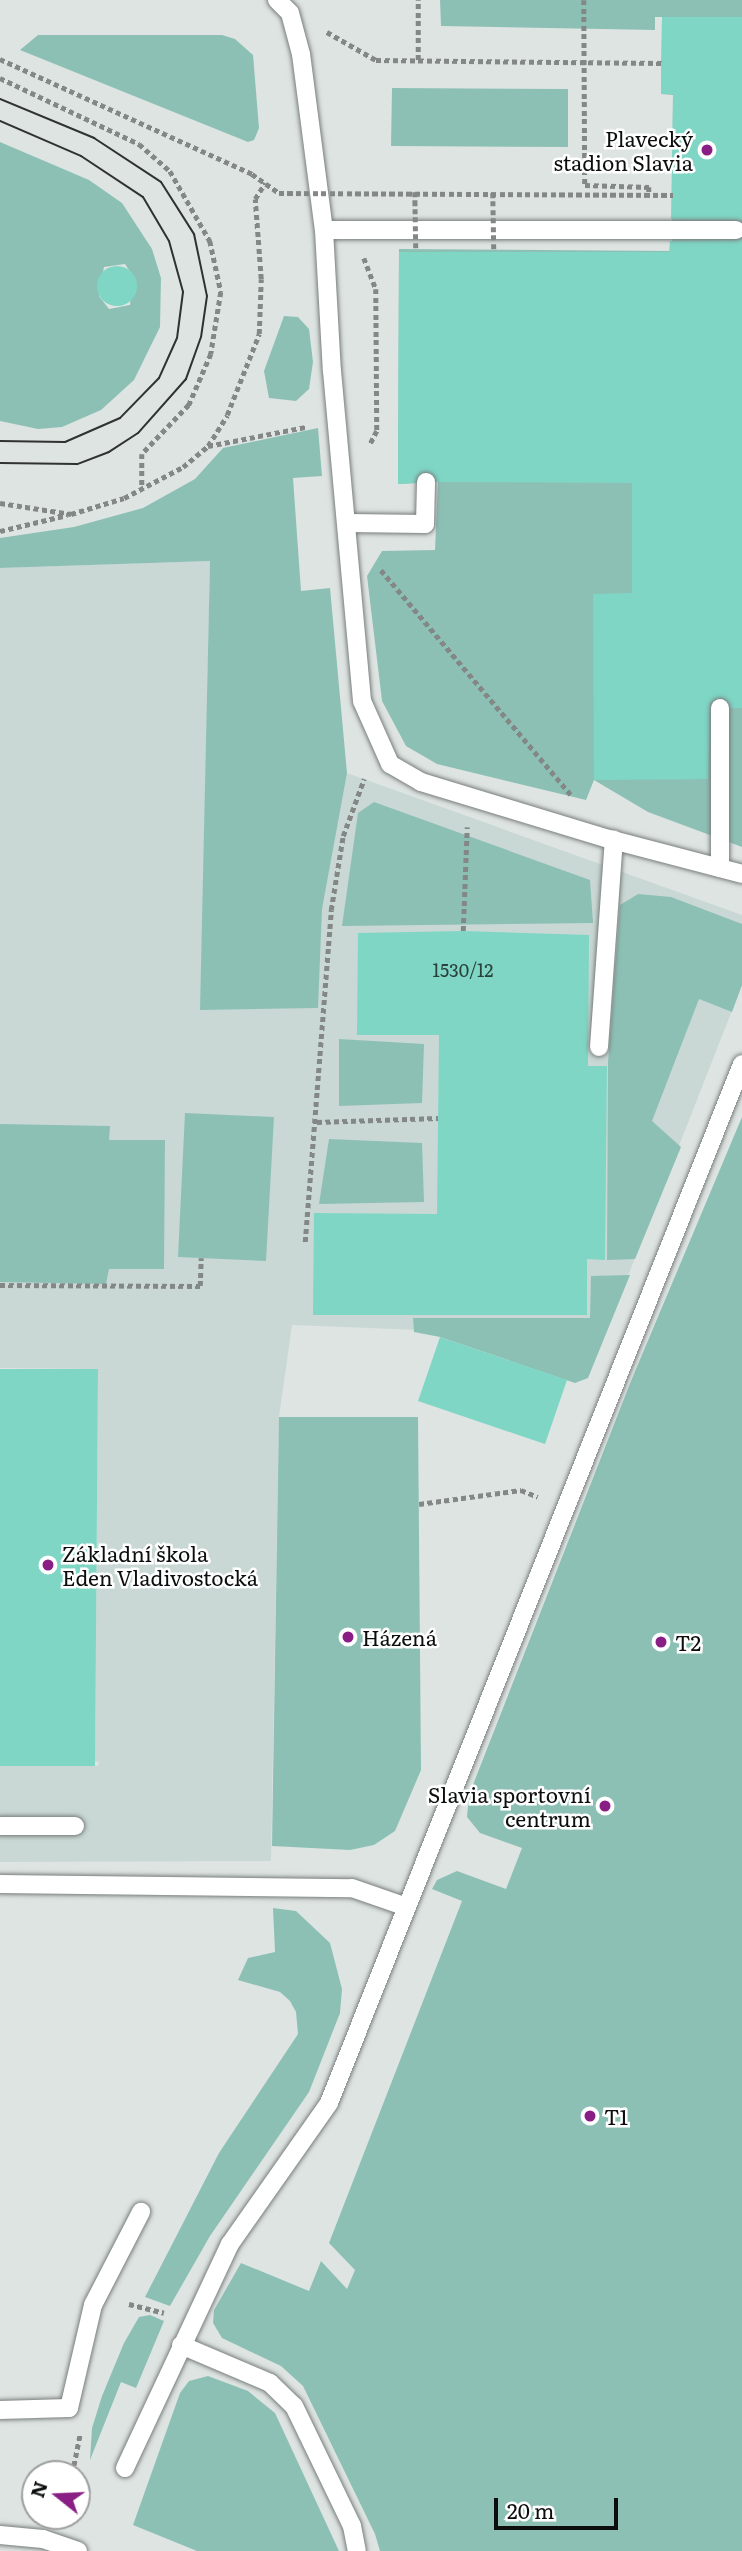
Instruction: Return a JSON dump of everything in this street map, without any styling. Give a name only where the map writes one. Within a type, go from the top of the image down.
[{"type":"lane","points":[[277,0],[290,13],[301,54],[324,230],[337,421],[357,523],[362,701],[390,764],[421,782],[614,840],[742,874]]},
{"type":"lane","points":[[324,230],[736,230]]},
{"type":"lane","points":[[357,523],[425,524],[426,481]]},
{"type":"lane","points":[[720,708],[720,868]]},
{"type":"lane","points":[[599,1047],[614,840]]},
{"type":"lane","points":[[125,2468],[230,2244],[329,2103],[742,1064]]},
{"type":"lane","points":[[0,1826],[75,1826]]},
{"type":"lane","points":[[0,1884],[352,1888],[407,1907]]},
{"type":"lane","points":[[0,2410],[69,2408],[93,2305],[141,2212]]},
{"type":"lane","points":[[181,2345],[270,2383],[294,2406],[352,2526],[357,2551]]},
{"type":"lane","points":[[0,2535],[43,2539],[78,2551]]},
{"type":"path","points":[[418,0],[418,60]]},
{"type":"path","points":[[584,0],[585,185],[649,187],[649,195]]},
{"type":"path","points":[[320,29],[376,60],[662,64]]},
{"type":"path","points":[[0,59],[16,64],[279,192],[673,195]]},
{"type":"path","points":[[0,78],[139,144],[170,171],[210,241],[220,292],[220,318],[211,354],[189,405],[142,454],[142,489]]},
{"type":"path","points":[[0,531],[71,514],[142,489],[183,467],[208,446],[226,415],[259,334],[261,279],[255,199],[265,183]]},
{"type":"path","points":[[415,192],[416,251]]},
{"type":"path","points":[[493,193],[494,251]]},
{"type":"path","points":[[352,230],[376,289],[377,431],[366,452]]},
{"type":"path","points":[[208,446],[337,421]]},
{"type":"path","points":[[0,503],[71,514]]},
{"type":"path","points":[[357,523],[373,561],[574,798]]},
{"type":"path","points":[[305,1242],[317,1122],[331,910],[343,836],[380,739]]},
{"type":"path","points":[[463,931],[469,795]]},
{"type":"path","points":[[317,1122],[438,1118]]},
{"type":"path","points":[[0,1285],[200,1286],[201,1258]]},
{"type":"path","points":[[419,1504],[521,1490],[566,1507]]},
{"type":"path","points":[[138,2304],[167,2315]]},
{"type":"path","points":[[77,2460],[79,2455]]},
{"type":"shaded area","points":[[210,561],[201,1010],[311,926],[347,773],[742,915],[742,985],[604,1337],[292,1325],[279,1417],[271,1861],[0,1862],[0,1766],[98,1766],[99,1762],[95,1761],[98,1369],[0,1368],[0,568]]},
{"type":"green space","points":[[440,0],[742,0],[742,847],[648,812],[594,780],[586,800],[437,764],[406,746],[382,701],[367,576],[382,551],[435,550],[438,482],[398,484],[399,249],[672,251],[673,95],[661,94],[662,17],[655,17],[655,30],[441,26]]},
{"type":"green space","points":[[38,35],[222,35],[235,39],[253,55],[259,128],[254,140],[248,142],[20,50]]},
{"type":"green space","points":[[392,88],[568,89],[568,147],[391,146]]},
{"type":"green space","points":[[0,142],[89,180],[122,203],[152,249],[161,278],[160,327],[134,380],[101,410],[62,427],[38,429],[0,421]],"holes":[[[125,264],[133,276],[130,305],[109,309],[99,296],[104,267]]]},
{"type":"green space","points":[[284,316],[298,317],[309,329],[313,362],[309,389],[296,401],[269,398],[264,371]]},
{"type":"green space","points":[[318,428],[322,476],[293,478],[301,591],[330,588],[347,773],[322,909],[318,1008],[200,1010],[210,561],[0,568],[0,538],[74,527],[143,508],[195,479],[223,448]]},
{"type":"green space","points":[[374,802],[590,880],[593,923],[342,926],[358,813]]},
{"type":"green space","points":[[638,894],[671,897],[742,924],[742,985],[732,1012],[699,999],[652,1121],[681,1147],[635,1259],[607,1260],[608,1063],[620,905]]},
{"type":"green space","points":[[339,1039],[424,1044],[422,1103],[339,1106]]},
{"type":"green space","points":[[185,1113],[274,1117],[266,1261],[178,1257]]},
{"type":"green space","name":"Slavia sportovní centrum","points":[[742,1117],[742,2551],[380,2551],[375,2534],[303,2386],[281,2366],[222,2338],[213,2323],[214,2310],[241,2263],[309,2291],[321,2261],[347,2289],[355,2270],[329,2243],[462,1901],[432,1889],[437,1880],[457,1871],[506,1889],[522,1848],[480,1833],[467,1817],[469,1795],[631,1381]]},
{"type":"green space","points":[[0,1124],[110,1126],[109,1140],[165,1140],[164,1269],[109,1269],[106,1284],[0,1282]]},
{"type":"green space","points":[[329,1139],[422,1143],[424,1202],[319,1204]]},
{"type":"green space","points":[[630,1275],[588,1378],[575,1383],[440,1337],[414,1332],[413,1318],[590,1318],[591,1276]]},
{"type":"green space","name":"Házená","points":[[279,1417],[418,1417],[421,1770],[395,1831],[374,1845],[350,1850],[272,1846]]},
{"type":"green space","points":[[273,1908],[296,1911],[330,1943],[342,1989],[340,2013],[309,2092],[210,2236],[170,2306],[145,2297],[219,2153],[298,2034],[296,2012],[290,2001],[280,1992],[238,1980],[248,1958],[275,1952]]},
{"type":"green space","points":[[150,2315],[164,2321],[136,2388],[121,2382],[90,2460],[92,2428],[102,2396],[124,2343],[139,2317]]},
{"type":"green space","points":[[208,2376],[248,2391],[275,2413],[339,2551],[197,2551],[133,2525],[180,2393],[189,2381]]},
{"type":"building","name":"Plavecký stadion Slavia","points":[[662,17],[742,17],[742,220],[671,219],[673,94],[661,94]]},
{"type":"building","points":[[742,240],[742,708],[731,708],[721,697],[710,703],[708,779],[594,780],[593,594],[632,593],[632,483],[437,482],[426,471],[415,483],[398,484],[399,252],[669,252],[670,241]]},
{"type":"building","points":[[117,266],[125,267],[131,272],[136,278],[136,294],[131,300],[125,305],[117,306],[109,305],[103,300],[98,294],[97,286],[98,278],[103,272],[109,267]]},
{"type":"building","points":[[463,931],[589,935],[588,1066],[607,1066],[605,1260],[587,1259],[587,1315],[313,1315],[314,1213],[437,1214],[439,1035],[357,1035],[358,933]]},
{"type":"building","points":[[440,1337],[567,1380],[545,1444],[418,1401]]},
{"type":"building","name":"Základní škola Eden Vladivostocká","points":[[0,1369],[98,1369],[95,1766],[0,1766]]},
{"type":"tram line","points":[[0,99],[94,138],[161,182],[194,234],[207,296],[201,337],[186,379],[138,433],[109,452],[77,464],[0,463]]},
{"type":"tram line","points":[[0,121],[81,156],[143,197],[169,241],[183,292],[177,338],[159,378],[120,418],[65,442],[0,441]]},
{"type":"place","name":"Plavecký stadion Slavia","points":[[707,150]]},
{"type":"place","name":"Základní škola Eden Vladivostocká","points":[[48,1565]]},
{"type":"place","name":"Házená","points":[[348,1637]]},
{"type":"place","name":"T2","points":[[661,1642]]},
{"type":"place","name":"Slavia sportovní centrum","points":[[605,1806]]},
{"type":"place","name":"T1","points":[[590,2116]]}]
